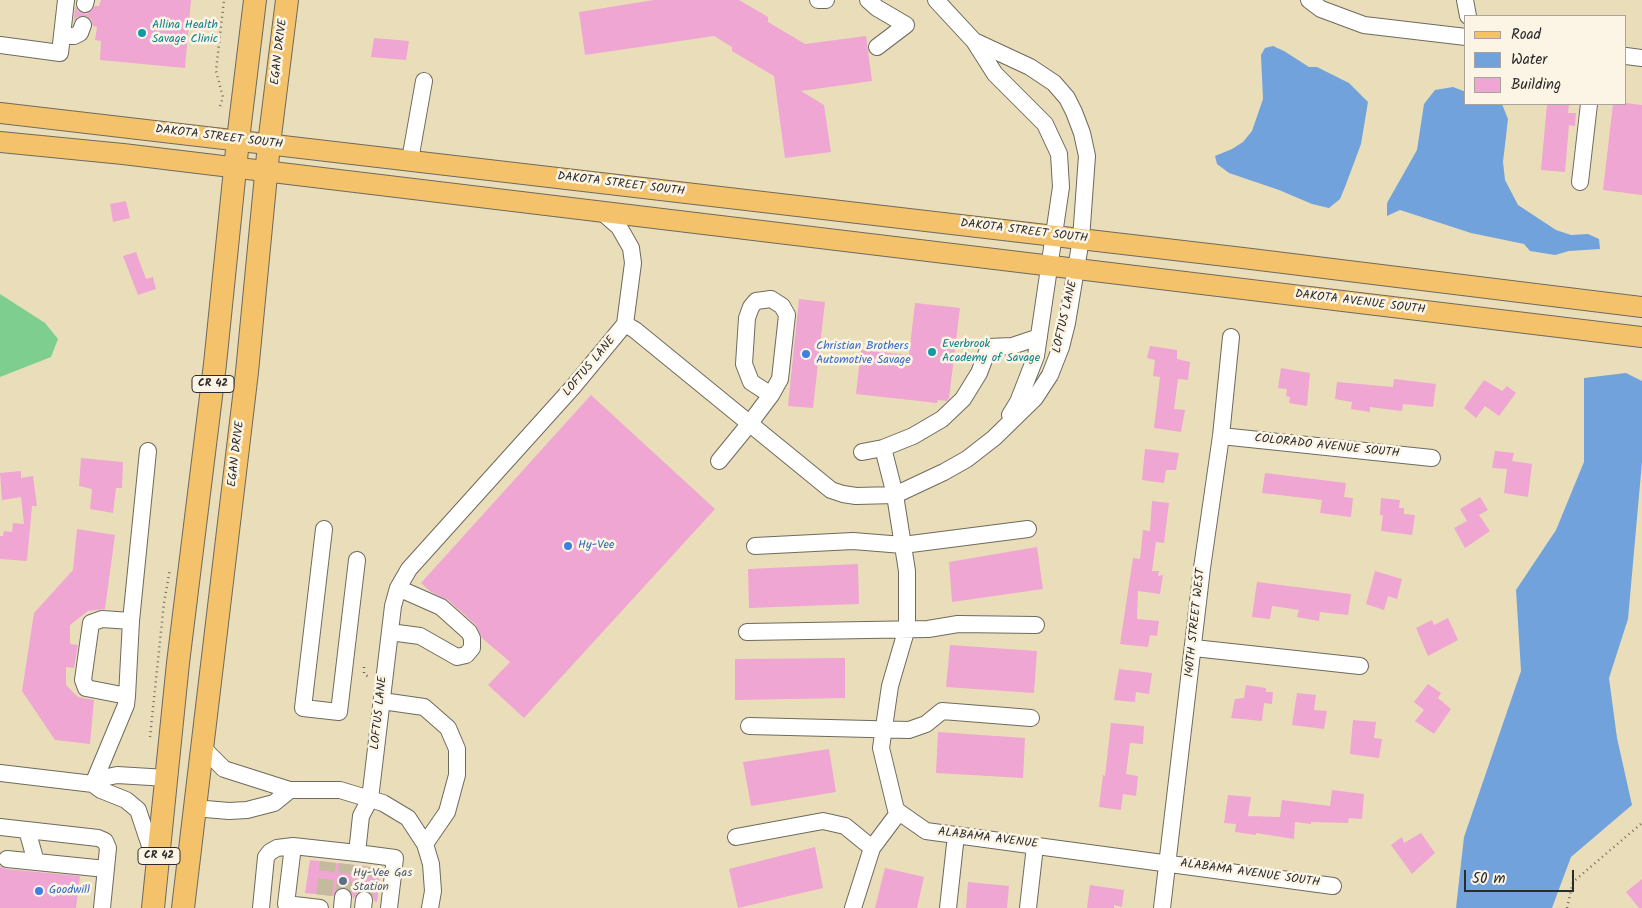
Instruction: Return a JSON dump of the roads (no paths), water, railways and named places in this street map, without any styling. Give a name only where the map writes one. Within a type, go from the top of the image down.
[{"type":"highway","name":"CR 42","points":[[153,908],[176,686],[215,364],[238,140],[255,0]]},
{"type":"highway","name":"EGAN DRIVE","points":[[183,908],[201,741],[247,372],[269,144],[287,0]]},
{"type":"highway","points":[[167,778],[197,781]]},
{"type":"highway","points":[[164,805],[194,808]]},
{"type":"main road","name":"DAKOTA STREET SOUTH","points":[[0,113],[1242,258],[1642,307]]},
{"type":"main road","points":[[0,142],[123,154],[236,170],[1077,270]]},
{"type":"main road","name":"DAKOTA AVENUE SOUTH","points":[[1077,270],[1642,337]]},
{"type":"street","points":[[0,46],[60,53],[66,0]]},
{"type":"street","points":[[818,0],[826,0]]},
{"type":"street","points":[[868,0],[877,8],[906,25],[876,47]]},
{"type":"street","points":[[936,0],[974,42]]},
{"type":"street","points":[[1309,0],[1321,10],[1364,25],[1464,37]]},
{"type":"street","points":[[1465,0],[1468,15]]},
{"type":"street","points":[[62,36],[74,36],[80,33],[83,26]]},
{"type":"street","name":"LOFTUS LANE","points":[[974,42],[995,74],[1044,124],[1059,154],[1061,169],[1055,236],[1036,356],[1018,402],[1005,428]]},
{"type":"street","name":"LOFTUS LANE","points":[[358,858],[361,816],[370,799],[390,632],[398,588],[409,569],[568,394],[626,324],[831,490],[856,496],[895,495],[952,468],[1005,428],[1035,398],[1050,375],[1061,348],[1077,270],[1087,156],[1082,133],[1067,98],[1054,83],[1030,67],[974,42]]},
{"type":"street","points":[[1627,56],[1642,58]]},
{"type":"street","points":[[410,160],[424,81]]},
{"type":"street","points":[[1580,182],[1589,105]]},
{"type":"street","points":[[603,213],[619,227],[631,248],[633,263],[626,324]]},
{"type":"street","points":[[718,461],[771,396],[780,379],[787,315],[782,306],[770,299],[756,301],[751,307],[747,318],[744,364],[751,382],[771,396]]},
{"type":"street","points":[[862,452],[883,448],[913,436],[942,420],[964,399],[979,373],[989,347],[1012,346],[1039,337]]},
{"type":"street","name":"140TH STREET WEST","points":[[1162,908],[1212,486],[1221,436],[1231,337]]},
{"type":"street","name":"COLORADO AVENUE SOUTH","points":[[1221,436],[1432,458]]},
{"type":"street","points":[[853,908],[872,848],[899,812],[896,810],[881,748],[890,686],[907,628],[907,571],[895,495],[883,448]]},
{"type":"street","points":[[93,784],[126,705],[131,621],[148,451]]},
{"type":"street","points":[[324,529],[303,708],[339,712],[357,560]]},
{"type":"street","points":[[755,546],[853,541],[903,545],[1028,529]]},
{"type":"street","points":[[390,632],[420,636],[457,656],[466,655],[472,648],[472,638],[469,632],[441,607],[398,588]]},
{"type":"street","points":[[127,696],[86,688],[83,680],[91,623],[102,619],[131,621]]},
{"type":"street","points":[[747,632],[928,629],[958,624],[1036,625]]},
{"type":"street","points":[[1194,648],[1360,666]]},
{"type":"street","points":[[382,701],[424,707],[448,728],[456,749],[458,775],[446,812],[425,844]]},
{"type":"street","points":[[749,726],[909,730],[926,724],[942,711],[1030,718]]},
{"type":"street","points":[[201,741],[207,752],[224,769],[290,790],[340,790],[383,803],[408,818],[425,844],[431,864],[433,891],[430,908]]},
{"type":"street","points":[[0,773],[93,784],[101,790],[126,800],[138,810],[157,867]]},
{"type":"street","points":[[93,784],[103,778],[117,775],[167,778]]},
{"type":"street","points":[[194,808],[229,811],[247,810],[274,803],[290,790]]},
{"type":"street","name":"ALABAMA AVENUE","points":[[899,812],[926,831],[1167,863]]},
{"type":"street","points":[[736,838],[823,821],[845,826],[872,848]]},
{"type":"street","points":[[0,827],[98,838],[105,841],[108,848],[102,908]]},
{"type":"street","points":[[27,830],[36,862]]},
{"type":"street","points":[[948,908],[956,835]]},
{"type":"street","points":[[293,846],[286,904],[322,904]]},
{"type":"street","points":[[261,908],[266,857],[277,848],[293,846],[329,856],[395,858],[389,908]]},
{"type":"street","points":[[1028,908],[1035,846]]},
{"type":"street","points":[[7,859],[106,869]]},
{"type":"street","name":"ALABAMA AVENUE SOUTH","points":[[1167,863],[1333,886]]},
{"type":"water","points":[[1273,46],[1309,67],[1317,67],[1349,83],[1368,102],[1361,144],[1340,199],[1329,208],[1312,204],[1279,190],[1229,173],[1217,164],[1215,156],[1243,142],[1252,131],[1263,99],[1261,55],[1265,48]]},
{"type":"water","points":[[1453,87],[1464,91],[1464,105],[1502,105],[1508,119],[1503,162],[1505,180],[1518,205],[1556,230],[1571,235],[1588,234],[1599,239],[1600,249],[1569,251],[1555,255],[1530,251],[1524,244],[1471,233],[1400,210],[1387,216],[1387,203],[1417,150],[1424,104],[1435,90]]},
{"type":"water","points":[[1626,373],[1642,381],[1642,462],[1628,619],[1609,678],[1617,738],[1632,805],[1571,857],[1552,908],[1456,908],[1464,837],[1521,671],[1516,590],[1556,530],[1584,462],[1584,378]]},
{"type":"tunnel","points":[[324,895],[328,862]]},
{"type":"tunnel","points":[[343,897],[347,864]]},
{"type":"tunnel","points":[[364,900],[368,867]]},
{"type":"place","name":"Allina Health Savage Clinic","points":[[142,33]]},
{"type":"place","name":"Everbrook Academy of Savage","points":[[932,352]]},
{"type":"place","name":"Christian Brothers Automotive Savage","points":[[806,354]]},
{"type":"place","name":"Hy-Vee","points":[[568,546]]},
{"type":"place","name":"Hy-Vee Gas Station","points":[[343,881]]},
{"type":"place","name":"Goodwill","points":[[39,891]]}]
